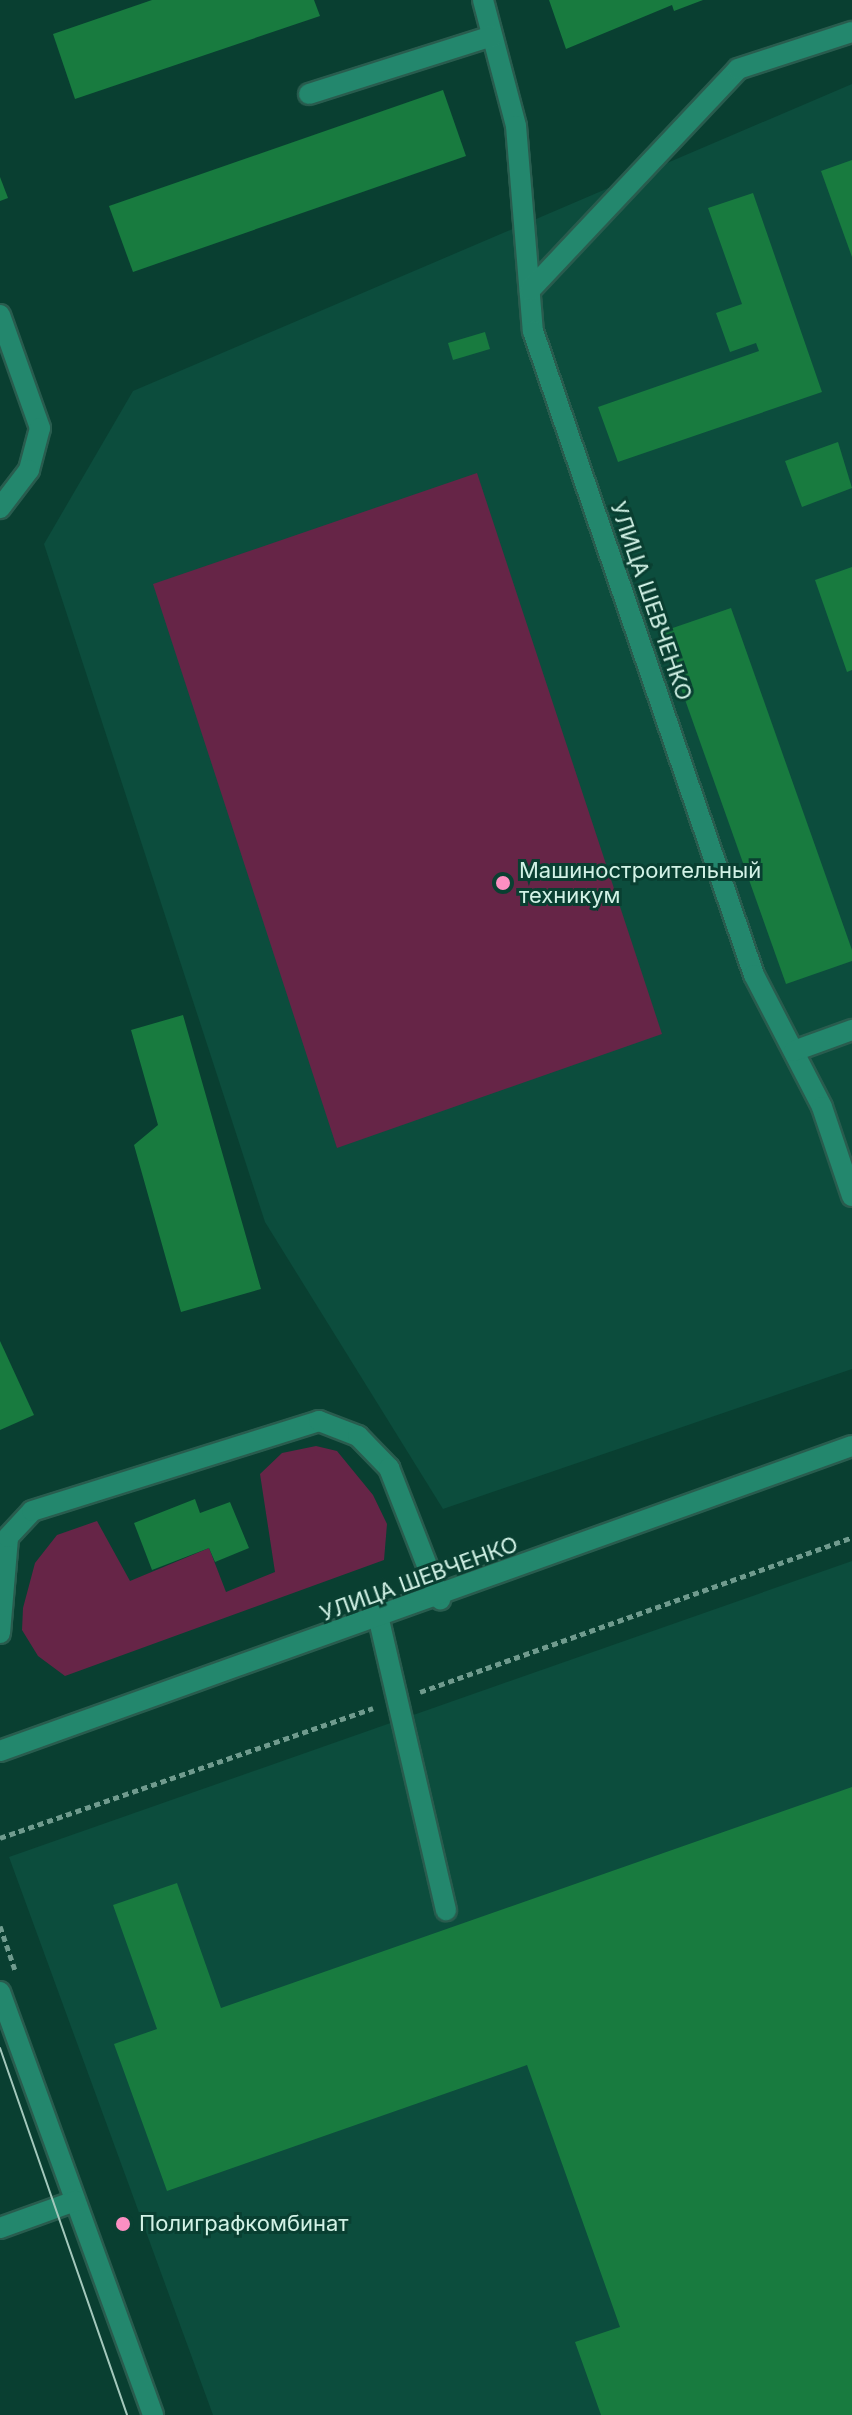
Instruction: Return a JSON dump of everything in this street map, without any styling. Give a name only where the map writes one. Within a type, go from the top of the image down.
[{"type":"street","name":"УЛИЦА ШЕВЧЕНКО","points":[[483,0],[516,126],[533,331],[744,945],[794,1051],[852,1196]]},
{"type":"street","points":[[530,290],[738,69],[852,32]]},
{"type":"street","points":[[309,94],[492,36]]},
{"type":"street","points":[[0,315],[40,428],[29,470],[0,508]]},
{"type":"street","points":[[794,1051],[852,1030]]},
{"type":"street","points":[[0,1633],[8,1537],[32,1511],[319,1421],[358,1436],[389,1468],[440,1599]]},
{"type":"street","name":"УЛИЦА ШЕВЧЕНКО","points":[[0,1751],[440,1599],[852,1446]]},
{"type":"street","points":[[379,1620],[446,1910]]},
{"type":"street","points":[[0,1992],[153,2415]]},
{"type":"street","points":[[0,2228],[75,2201]]},
{"type":"shaded area","name":"Машиностроительный техникум","points":[[852,84],[852,1369],[443,1509],[265,1222],[44,544],[133,391]]},
{"type":"shaded area","points":[[477,473],[662,1034],[337,1148],[153,584]]},
{"type":"shaded area","points":[[316,1446],[337,1451],[373,1495],[387,1524],[384,1560],[65,1676],[38,1656],[22,1630],[23,1608],[35,1563],[57,1535],[97,1521],[130,1581],[209,1548],[226,1592],[275,1572],[260,1474],[282,1453]]},
{"type":"shaded area","points":[[852,1561],[852,2415],[213,2415],[9,1857]]},
{"type":"building","points":[[152,0],[314,0],[320,16],[75,99],[53,34]]},
{"type":"building","points":[[549,0],[703,0],[674,11],[672,5],[566,49]]},
{"type":"building","points":[[443,90],[466,156],[133,272],[109,206]]},
{"type":"building","points":[[852,160],[852,257],[821,171]]},
{"type":"building","points":[[0,177],[8,198],[0,201]]},
{"type":"building","points":[[753,193],[822,392],[618,462],[598,407],[759,351],[756,343],[730,352],[716,313],[742,304],[708,208]]},
{"type":"building","points":[[485,332],[490,349],[453,360],[448,343]]},
{"type":"building","points":[[838,442],[852,488],[802,507],[785,461]]},
{"type":"building","points":[[852,567],[852,670],[847,672],[815,580]]},
{"type":"building","points":[[731,608],[852,950],[852,961],[786,984],[661,632]]},
{"type":"building","points":[[183,1015],[261,1289],[181,1312],[134,1145],[158,1125],[131,1030]]},
{"type":"building","points":[[0,1341],[34,1415],[0,1430]]},
{"type":"building","points":[[195,1499],[200,1513],[230,1502],[249,1548],[215,1562],[209,1548],[152,1570],[134,1523]]},
{"type":"building","points":[[852,1787],[852,2415],[601,2415],[575,2342],[620,2327],[527,2065],[167,2191],[114,2044],[157,2029],[113,1905],[177,1883],[221,2008]]},
{"type":"tram line","points":[[0,2048],[127,2415]]},
{"type":"place","name":"Машиностроительный техникум","points":[[503,883]]},
{"type":"place","name":"Полиграфкомбинат","points":[[123,2224]]}]
